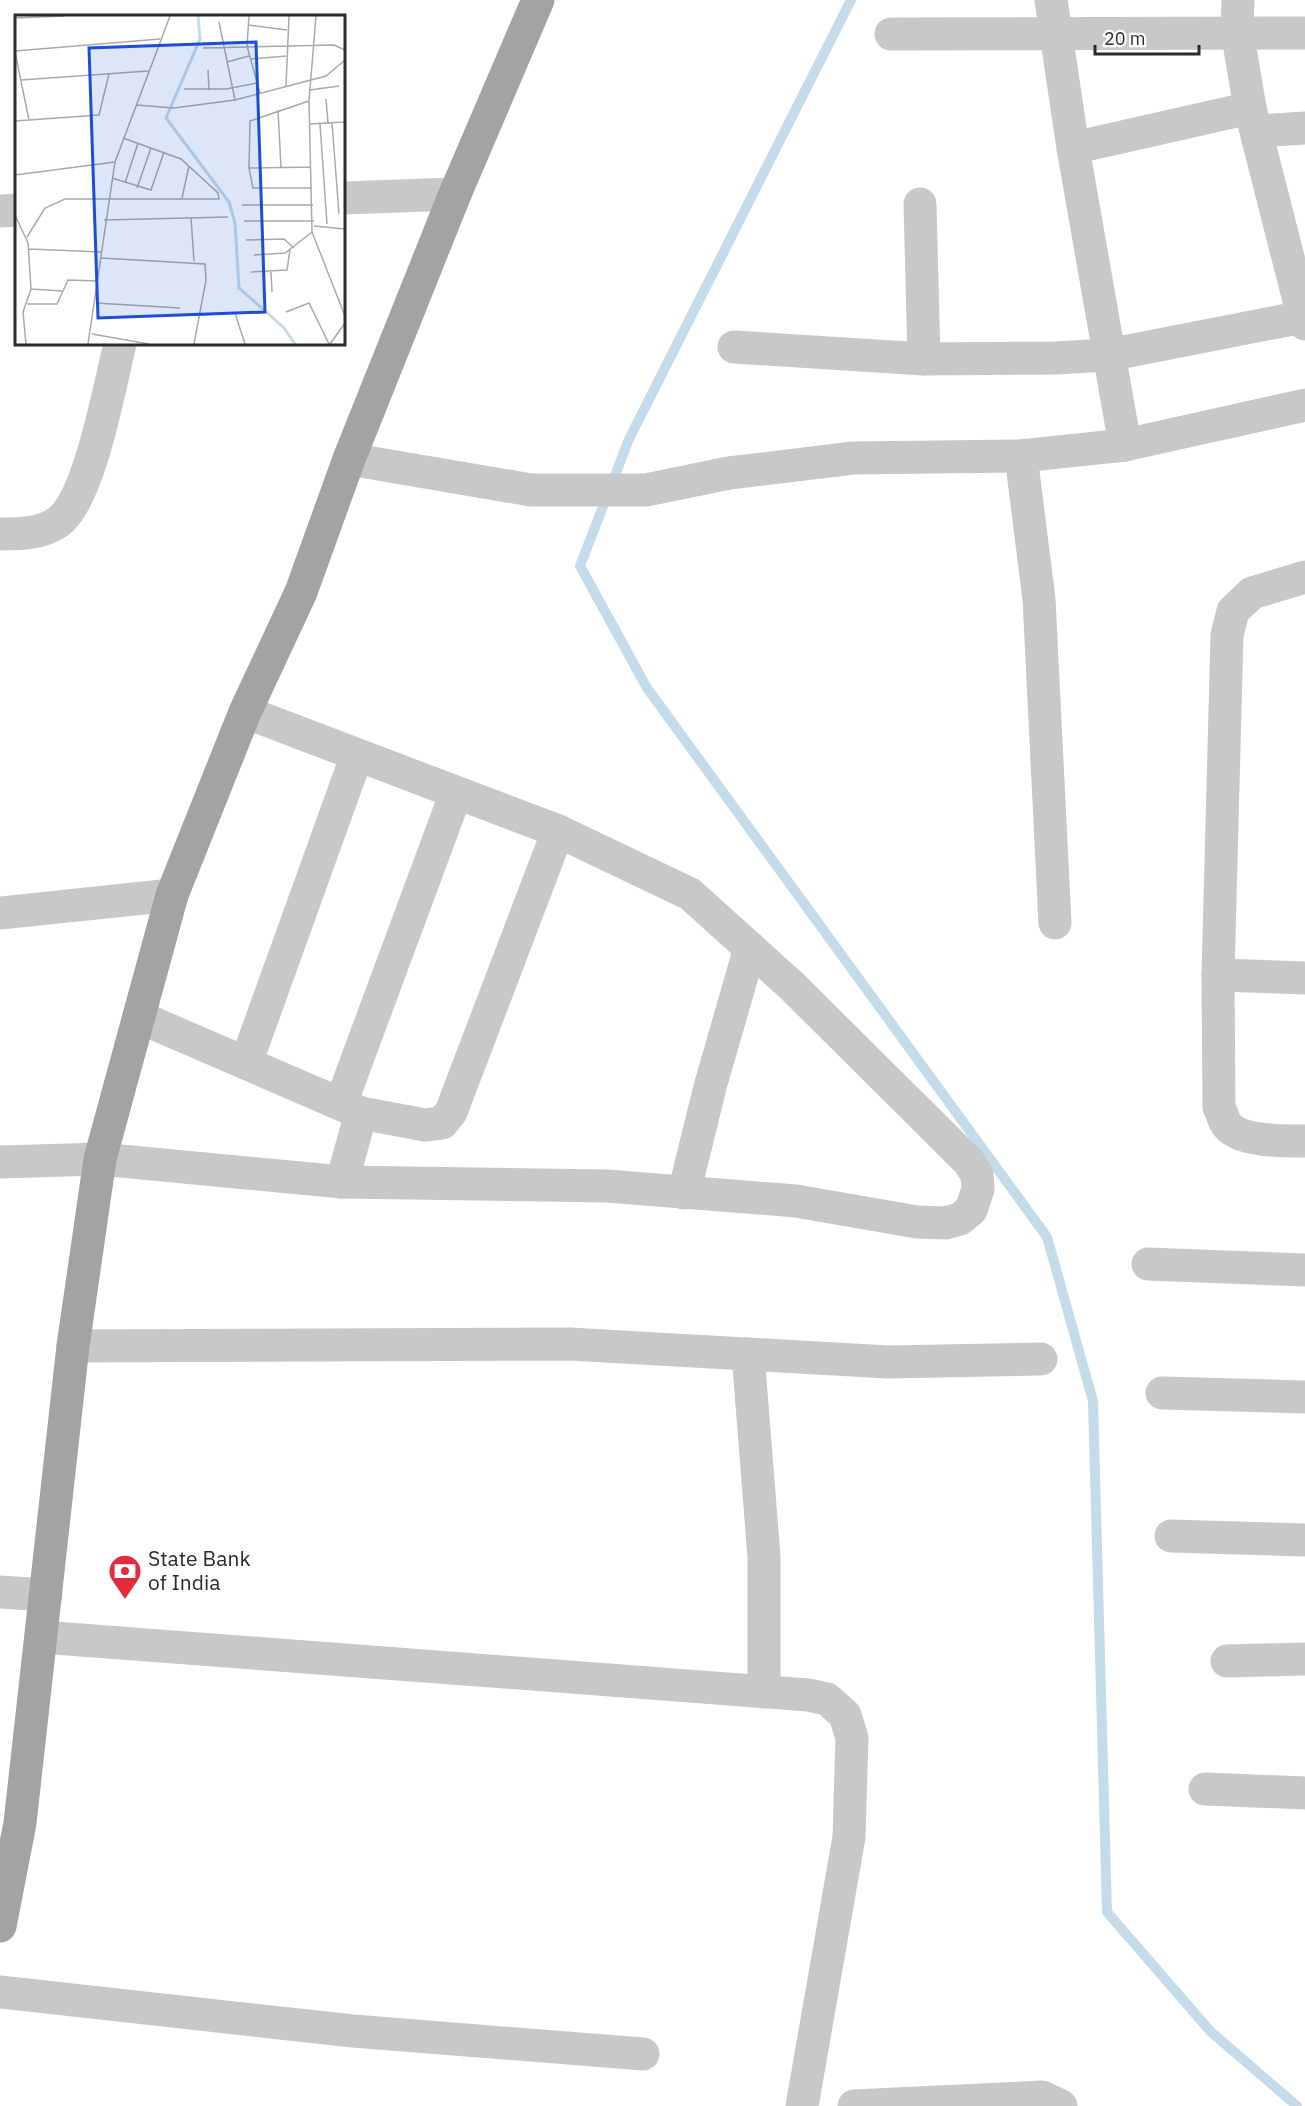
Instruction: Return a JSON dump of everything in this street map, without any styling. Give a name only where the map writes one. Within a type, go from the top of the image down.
[{"type":"main road","points":[[0,1926],[10,1822],[41,1638],[73,1346],[100,1159],[172,896],[246,712],[301,592],[349,459],[455,194],[538,0]]},
{"type":"street","points":[[1051,0],[1073,148],[1125,445]]},
{"type":"street","points":[[734,347],[924,359],[1108,355],[1304,321],[1253,120],[1237,16]]},
{"type":"street","points":[[891,34],[1056,32],[1237,16],[1305,33]]},
{"type":"street","points":[[1073,148],[1253,120],[1305,128]]},
{"type":"street","points":[[345,198],[455,194]]},
{"type":"street","points":[[920,204],[924,359]]},
{"type":"street","points":[[0,534],[29,534],[59,522],[78,496],[90,463],[120,345]]},
{"type":"street","points":[[349,459],[531,490],[646,490],[729,473],[853,458],[1022,456],[1125,445],[1305,405]]},
{"type":"street","points":[[1022,456],[1039,599],[1055,923]]},
{"type":"street","points":[[1305,577],[1252,593],[1233,611],[1227,635],[1218,975],[1220,1107],[1227,1125],[1241,1135],[1273,1141],[1305,1142]]},
{"type":"street","points":[[0,1162],[100,1159],[342,1182],[607,1186],[796,1201],[917,1222],[945,1223],[960,1219],[971,1210],[978,1189],[977,1176],[969,1162],[793,987],[690,894],[558,831],[246,712]]},
{"type":"street","points":[[246,1063],[357,755]]},
{"type":"street","points":[[342,1182],[351,1108],[456,793]]},
{"type":"street","points":[[139,1017],[351,1108],[425,1125],[442,1123],[451,1112],[558,831]]},
{"type":"street","points":[[0,913],[172,896]]},
{"type":"street","points":[[684,1193],[750,948]]},
{"type":"street","points":[[1218,975],[1305,978]]},
{"type":"street","points":[[1148,1264],[1305,1270]]},
{"type":"street","points":[[73,1346],[569,1344],[888,1362],[1041,1359]]},
{"type":"street","points":[[748,1354],[764,1557],[764,1692]]},
{"type":"street","points":[[1162,1393],[1305,1397]]},
{"type":"street","points":[[1171,1536],[1305,1540]]},
{"type":"street","points":[[0,1592],[46,1596]]},
{"type":"street","points":[[41,1638],[764,1692],[827,1699],[845,1715],[852,1738],[849,1837],[802,2106]]},
{"type":"street","points":[[1227,1661],[1305,1659]]},
{"type":"street","points":[[1205,1789],[1305,1793]]},
{"type":"street","points":[[0,1992],[353,2031],[643,2054]]},
{"type":"street","points":[[854,2106],[1042,2097],[1061,2106]]},
{"type":"waterway","points":[[851,0],[629,439],[580,566],[647,688],[1047,1237],[1093,1401],[1107,1912],[1211,2032],[1297,2106]]},
{"type":"place","name":"State Bank of India","points":[[125,1600]]}]
